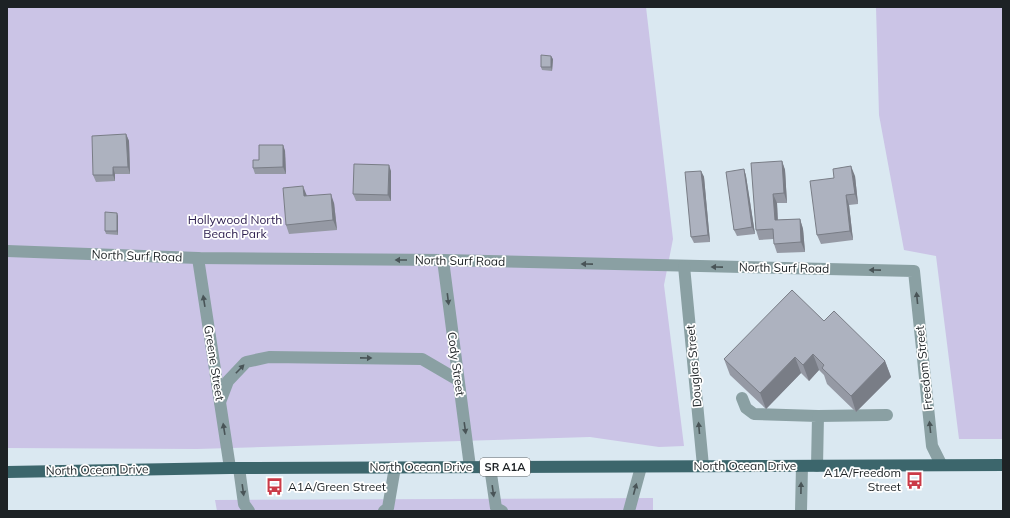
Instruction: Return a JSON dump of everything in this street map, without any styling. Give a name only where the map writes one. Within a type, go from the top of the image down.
[{"type":"main road","name":"North Ocean Drive","points":[[7,472],[235,468],[641,467],[941,464],[1003,465]]},
{"type":"street","name":"North Surf Road","points":[[7,251],[198,258],[442,260],[914,271]]},
{"type":"street","name":"Greene Street","points":[[198,258],[220,402],[244,504],[249,511]]},
{"type":"street","name":"Cody Street","points":[[442,260],[470,467]]},
{"type":"street","name":"Douglas Street","points":[[684,266],[703,466]]},
{"type":"street","name":"Freedom Street","points":[[914,271],[932,446],[941,464]]},
{"type":"street","points":[[220,402],[228,381],[246,362],[269,357],[422,359],[458,380]]},
{"type":"street","points":[[742,398],[746,408],[754,414],[818,416],[887,415]]},
{"type":"street","points":[[817,466],[818,416]]},
{"type":"street","points":[[801,511],[802,466]]},
{"type":"street","points":[[384,511],[388,508],[395,467]]},
{"type":"street","points":[[490,467],[496,508],[502,511]]},
{"type":"street","points":[[629,511],[641,467]]},
{"type":"green space","name":"Hollywood North Beach Park","points":[[7,7],[646,7],[673,239],[664,285],[684,446],[659,447],[590,437],[197,449],[7,448]]},
{"type":"green space","points":[[876,7],[1003,7],[1003,439],[959,439],[936,256],[904,250],[879,115]]},
{"type":"green space","points":[[653,498],[653,511],[217,511],[215,500]]},
{"type":"building","points":[[541,55],[551,56],[551,67],[541,67]]},
{"type":"building","points":[[126,134],[128,167],[113,167],[113,175],[93,175],[92,136]]},
{"type":"building","points":[[259,145],[283,145],[283,167],[253,168],[253,160],[259,160]]},
{"type":"building","points":[[782,161],[784,193],[773,194],[775,220],[800,219],[801,242],[774,244],[773,229],[756,230],[751,163]]},
{"type":"building","points":[[354,164],[389,165],[388,195],[353,194]]},
{"type":"building","points":[[851,166],[855,194],[846,195],[850,231],[817,235],[810,181],[834,178],[833,169]]},
{"type":"building","points":[[744,169],[752,227],[734,230],[726,172]]},
{"type":"building","points":[[701,171],[708,235],[691,237],[685,172]]},
{"type":"building","points":[[303,186],[304,196],[331,194],[333,220],[286,225],[283,188]]},
{"type":"building","points":[[105,212],[117,213],[117,231],[105,231]]},
{"type":"building","points":[[792,290],[824,321],[834,311],[885,361],[851,396],[822,368],[824,365],[813,354],[803,365],[795,357],[760,393],[724,359]]},
{"type":"place","name":"A1A/Freedom Street","points":[[914,480]]},
{"type":"place","name":"A1A/Green Street","points":[[275,487]]}]
